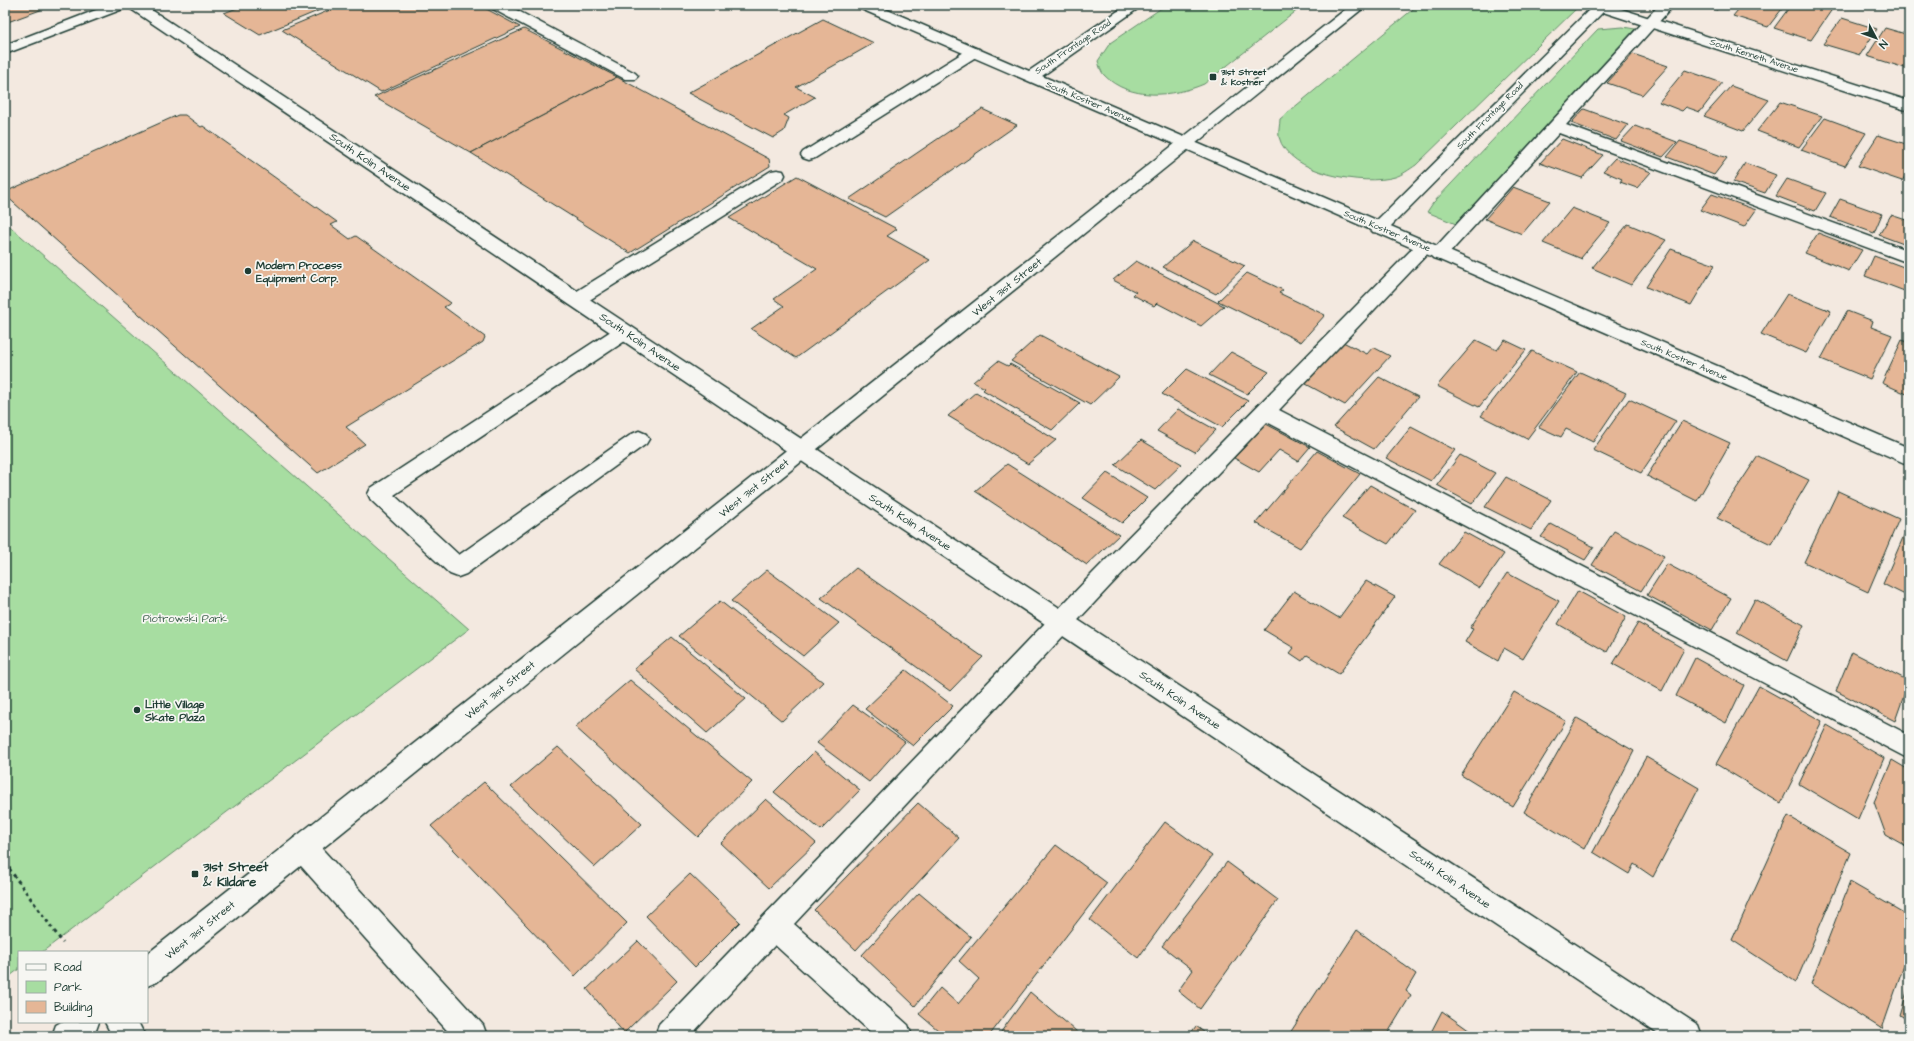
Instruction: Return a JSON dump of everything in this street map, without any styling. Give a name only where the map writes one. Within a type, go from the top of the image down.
[{"type":"street","points":[[5,50],[122,5]]},
{"type":"street","name":"South Kolin Avenue","points":[[134,5],[624,332],[1687,1036]]},
{"type":"street","points":[[496,5],[630,76]]},
{"type":"street","name":"South Kostner Avenue","points":[[864,5],[1909,457]]},
{"type":"street","name":"South Frontage Road","points":[[1030,77],[1136,5]]},
{"type":"street","name":"West 31st Street","points":[[148,971],[1360,5]]},
{"type":"street","points":[[670,1036],[1061,622],[1265,412],[1431,250],[1555,126],[1667,5]]},
{"type":"street","name":"South Frontage Road","points":[[1379,228],[1601,6]]},
{"type":"street","name":"South Kenneth Avenue","points":[[1601,6],[1909,106]]},
{"type":"street","points":[[809,155],[974,52]]},
{"type":"street","points":[[1555,126],[1909,257]]},
{"type":"street","points":[[576,300],[777,175]]},
{"type":"street","points":[[624,332],[379,494],[458,568],[639,439]]},
{"type":"street","points":[[1265,412],[1909,748]]},
{"type":"street","points":[[303,848],[472,1036]]},
{"type":"street","points":[[775,926],[897,1036]]},
{"type":"street","points":[[67,1036],[83,1023]]},
{"type":"street","points":[[121,1023],[130,1036]]},
{"type":"path","points":[[5,864],[63,943]]},
{"type":"green space","points":[[1166,5],[1304,5],[1204,84],[1179,92],[1152,94],[1139,93],[1114,83],[1103,74],[1098,61],[1110,43]]},
{"type":"green space","points":[[1418,5],[1580,5],[1416,165],[1395,177],[1365,180],[1329,174],[1311,168],[1297,160],[1285,150],[1279,137],[1280,119]]},
{"type":"green space","points":[[1623,27],[1635,29],[1456,224],[1427,212],[1433,203],[1598,29]]},
{"type":"green space","name":"Piotrowski Park","points":[[5,222],[469,629],[43,951],[18,951],[18,970],[5,980]]},
{"type":"building","points":[[5,5],[54,5],[5,23]]},
{"type":"building","points":[[233,5],[332,5],[260,35],[224,13],[237,8]]},
{"type":"building","points":[[342,5],[479,5],[520,27],[381,92],[282,30]]},
{"type":"building","points":[[1699,5],[1721,5],[1717,10]]},
{"type":"building","points":[[1742,5],[1785,5],[1768,27],[1733,16]]},
{"type":"building","points":[[1791,5],[1835,5],[1811,40],[1774,28]]},
{"type":"building","points":[[1899,5],[1909,5],[1909,11],[1897,8]]},
{"type":"building","points":[[1842,18],[1877,29],[1860,55],[1823,44]]},
{"type":"building","points":[[823,19],[874,43],[796,87],[815,97],[784,115],[789,118],[784,131],[773,138],[688,93]]},
{"type":"building","points":[[1885,28],[1909,35],[1909,62],[1905,68],[1867,56]]},
{"type":"building","points":[[524,29],[617,77],[471,153],[374,97]]},
{"type":"building","points":[[1633,54],[1668,66],[1642,95],[1607,83]]},
{"type":"building","points":[[1685,70],[1722,83],[1700,112],[1686,107],[1682,111],[1659,102]]},
{"type":"building","points":[[617,77],[769,159],[770,166],[630,253],[471,153]]},
{"type":"building","points":[[1731,86],[1769,100],[1743,131],[1704,116]]},
{"type":"building","points":[[1780,102],[1822,116],[1799,147],[1757,131]]},
{"type":"building","points":[[982,109],[1017,125],[885,217],[849,199]]},
{"type":"building","points":[[1584,109],[1628,125],[1616,140],[1571,123]]},
{"type":"building","name":"Modern Process Equipment Corp.","points":[[178,115],[185,115],[201,127],[203,126],[337,222],[331,225],[350,239],[356,236],[451,303],[444,307],[485,337],[483,342],[346,427],[365,444],[318,473],[5,195],[5,192]]},
{"type":"building","points":[[1825,118],[1866,133],[1845,166],[1801,150]]},
{"type":"building","points":[[1635,126],[1677,142],[1663,157],[1621,141]]},
{"type":"building","points":[[1878,135],[1909,145],[1909,170],[1902,181],[1858,166]]},
{"type":"building","points":[[1562,139],[1603,155],[1582,178],[1540,163]]},
{"type":"building","points":[[1680,141],[1727,158],[1714,175],[1667,157]]},
{"type":"building","points":[[1615,158],[1651,172],[1637,188],[1620,182],[1622,179],[1603,171]]},
{"type":"building","points":[[1745,163],[1776,175],[1765,193],[1733,182]]},
{"type":"building","points":[[797,176],[897,229],[887,236],[930,260],[796,358],[751,329],[784,306],[774,299],[817,269],[729,218]]},
{"type":"building","points":[[1787,179],[1826,193],[1815,211],[1776,196]]},
{"type":"building","points":[[1513,187],[1550,201],[1522,234],[1485,219]]},
{"type":"building","points":[[1712,194],[1756,210],[1744,227],[1700,210]]},
{"type":"building","points":[[1840,199],[1882,214],[1874,233],[1830,217]]},
{"type":"building","points":[[1572,208],[1610,223],[1581,258],[1582,259],[1543,243]]},
{"type":"building","points":[[1891,215],[1909,221],[1909,246],[1879,235]]},
{"type":"building","points":[[1628,224],[1666,240],[1631,285],[1592,268]]},
{"type":"building","points":[[1818,233],[1862,250],[1849,271],[1805,253]]},
{"type":"building","points":[[1193,241],[1245,266],[1216,294],[1163,267]]},
{"type":"building","points":[[1671,249],[1715,265],[1691,305],[1646,287]]},
{"type":"building","points":[[1874,256],[1909,269],[1909,288],[1907,292],[1865,276]]},
{"type":"building","points":[[1136,261],[1224,306],[1201,326],[1157,303],[1154,306],[1133,295],[1136,292],[1113,280]]},
{"type":"building","points":[[1247,273],[1283,290],[1279,293],[1325,315],[1301,342],[1218,301]]},
{"type":"building","points":[[1787,294],[1831,311],[1806,353],[1761,334]]},
{"type":"building","points":[[1847,311],[1873,321],[1871,327],[1892,335],[1870,379],[1821,359]]},
{"type":"building","points":[[1040,335],[1119,377],[1090,405],[1011,361]]},
{"type":"building","points":[[1476,340],[1497,350],[1505,340],[1526,350],[1479,407],[1437,386]]},
{"type":"building","points":[[1902,340],[1909,343],[1909,395],[1882,383]]},
{"type":"building","points":[[1343,342],[1367,354],[1373,347],[1390,356],[1345,405],[1304,383]]},
{"type":"building","points":[[1532,351],[1577,372],[1527,439],[1481,416]]},
{"type":"building","points":[[1231,352],[1269,372],[1247,394],[1209,375]]},
{"type":"building","points":[[998,361],[1008,366],[1010,364],[1080,403],[1052,430],[983,390],[985,388],[973,382]]},
{"type":"building","points":[[1187,369],[1248,401],[1222,427],[1162,394]]},
{"type":"building","points":[[1580,372],[1626,393],[1593,442],[1566,429],[1561,437],[1539,427]]},
{"type":"building","points":[[1379,377],[1418,397],[1374,449],[1334,427]]},
{"type":"building","points":[[976,392],[1056,440],[1028,464],[948,416]]},
{"type":"building","points":[[1629,399],[1676,421],[1641,473],[1593,450]]},
{"type":"building","points":[[1178,409],[1216,430],[1195,452],[1157,431]]},
{"type":"building","points":[[1682,421],[1730,443],[1697,501],[1647,476]]},
{"type":"building","points":[[1266,424],[1310,447],[1298,461],[1279,450],[1259,472],[1234,458]]},
{"type":"building","points":[[1411,427],[1455,450],[1431,481],[1386,458]]},
{"type":"building","points":[[1141,440],[1182,464],[1155,490],[1115,465]]},
{"type":"building","points":[[1317,451],[1360,474],[1300,548],[1256,523]]},
{"type":"building","points":[[1460,455],[1495,473],[1472,504],[1437,485]]},
{"type":"building","points":[[1758,456],[1809,480],[1771,544],[1717,518]]},
{"type":"building","points":[[1007,464],[1119,535],[1087,565],[975,491]]},
{"type":"building","points":[[1107,473],[1147,498],[1122,523],[1083,498]]},
{"type":"building","points":[[1506,477],[1551,500],[1531,530],[1485,507]]},
{"type":"building","points":[[1370,485],[1415,510],[1388,544],[1342,518]]},
{"type":"building","points":[[1838,491],[1899,519],[1868,592],[1804,562]]},
{"type":"building","points":[[1551,524],[1594,547],[1585,560],[1541,537]]},
{"type":"building","points":[[1909,526],[1909,597],[1883,584]]},
{"type":"building","points":[[1614,531],[1664,556],[1641,591],[1592,565]]},
{"type":"building","points":[[1464,532],[1504,554],[1480,588],[1439,564]]},
{"type":"building","points":[[1667,564],[1731,598],[1712,630],[1647,595]]},
{"type":"building","points":[[856,568],[983,657],[950,691],[821,598]]},
{"type":"building","points":[[767,570],[839,623],[803,656],[731,601]]},
{"type":"building","points":[[1507,573],[1559,601],[1523,659],[1504,648],[1498,661],[1465,642],[1473,629],[1470,628]]},
{"type":"building","points":[[1366,581],[1395,597],[1339,674],[1307,655],[1302,661],[1290,653],[1294,648],[1264,630],[1294,591],[1339,618]]},
{"type":"building","points":[[1578,591],[1626,617],[1607,652],[1558,624]]},
{"type":"building","points":[[1755,599],[1804,625],[1787,661],[1737,633]]},
{"type":"building","points":[[720,601],[823,682],[782,721],[679,636]]},
{"type":"building","points":[[1638,623],[1684,649],[1662,691],[1613,664]]},
{"type":"building","points":[[672,637],[746,699],[707,733],[634,669]]},
{"type":"building","points":[[1852,652],[1909,681],[1895,721],[1836,691]]},
{"type":"building","points":[[1695,658],[1744,685],[1726,723],[1676,696]]},
{"type":"building","points":[[906,670],[953,706],[913,746],[865,709]]},
{"type":"building","points":[[630,680],[752,782],[698,837],[575,727]]},
{"type":"building","points":[[1759,686],[1822,721],[1781,803],[1716,764]]},
{"type":"building","points":[[1514,692],[1566,721],[1513,807],[1461,775]]},
{"type":"building","points":[[853,705],[905,742],[869,782],[817,743]]},
{"type":"building","points":[[1577,718],[1634,751],[1584,849],[1524,812]]},
{"type":"building","points":[[1827,725],[1884,758],[1858,819],[1799,784]]},
{"type":"building","points":[[558,747],[642,824],[595,867],[511,787]]},
{"type":"building","points":[[814,752],[860,790],[821,830],[774,792]]},
{"type":"building","points":[[1646,757],[1699,788],[1653,877],[1634,864],[1629,874],[1593,852]]},
{"type":"building","points":[[1892,760],[1909,770],[1909,848],[1886,835],[1874,802]]},
{"type":"building","points":[[484,782],[627,923],[575,976],[431,826]]},
{"type":"building","points":[[766,799],[816,843],[769,888],[721,843]]},
{"type":"building","points":[[918,803],[959,838],[856,950],[814,910]]},
{"type":"building","points":[[1788,816],[1851,853],[1796,982],[1732,940]]},
{"type":"building","points":[[1165,822],[1212,856],[1138,958],[1090,920]]},
{"type":"building","points":[[1056,845],[1107,883],[989,1036],[945,1036],[919,1014],[940,988],[958,1004],[979,979],[959,961]]},
{"type":"building","points":[[1227,862],[1278,900],[1200,1009],[1178,991],[1193,970],[1162,946]]},
{"type":"building","points":[[690,874],[740,922],[695,967],[646,916]]},
{"type":"building","points":[[1850,882],[1909,916],[1909,951],[1882,1029],[1811,984]]},
{"type":"building","points":[[919,893],[971,937],[915,1006],[862,955]]},
{"type":"building","points":[[1357,930],[1416,974],[1406,991],[1411,995],[1386,1036],[1288,1036]]},
{"type":"building","points":[[638,941],[677,981],[624,1033],[587,989]]},
{"type":"building","points":[[1909,985],[1909,1021],[1900,1015]]},
{"type":"building","points":[[1030,992],[1082,1036],[998,1036]]},
{"type":"building","points":[[1442,1011],[1477,1036],[1429,1036]]},
{"type":"building","points":[[1196,1026],[1209,1036],[1189,1036]]},
{"type":"place","name":"31st Street & Kostner","points":[[1213,77]]},
{"type":"place","name":"Modern Process Equipment Corp.","points":[[248,271]]},
{"type":"place","name":"Little Village Skate Plaza","points":[[137,710]]},
{"type":"place","name":"31st Street & Kildare","points":[[195,874]]}]
